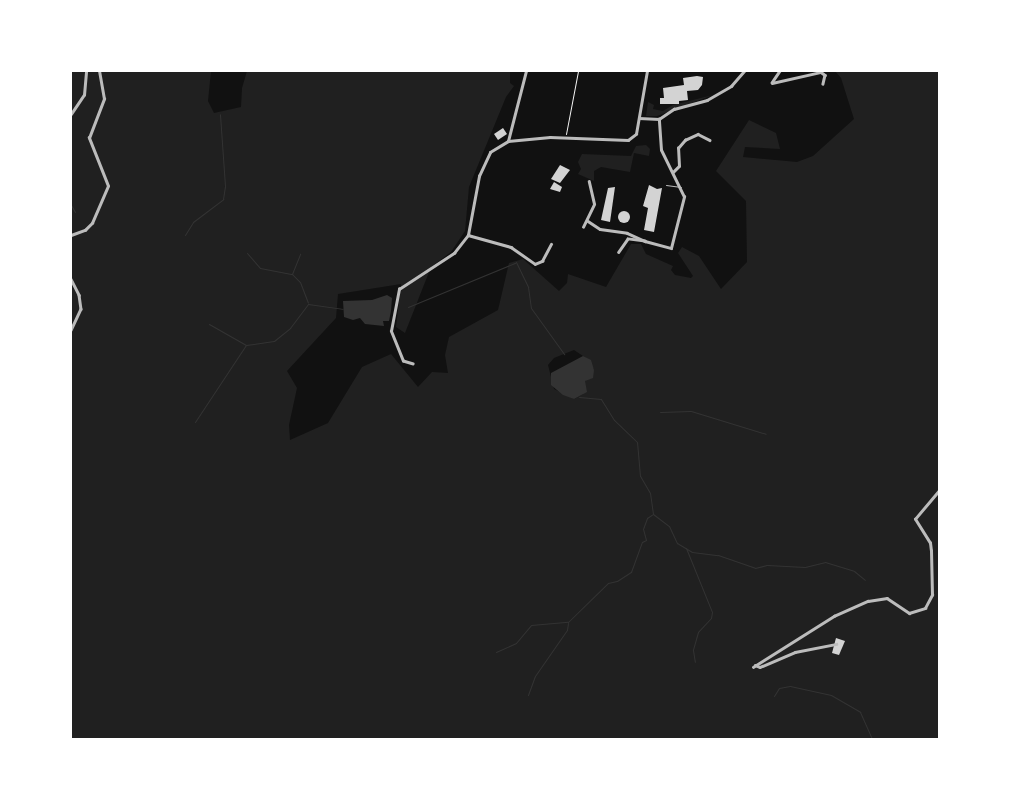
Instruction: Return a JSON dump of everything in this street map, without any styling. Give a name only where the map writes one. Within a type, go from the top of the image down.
[{"type":"street","points":[[71,114],[84,95],[86,71]]},
{"type":"street","points":[[71,235],[88,228],[108,186],[89,138],[104,100],[98,71]]},
{"type":"street","points":[[508,141],[526,71]]},
{"type":"street","points":[[413,364],[403,361],[392,332],[400,289],[454,253],[468,234],[474,193],[490,152],[508,141],[566,137],[624,142],[636,134],[648,71]]},
{"type":"street","points":[[639,118],[659,118],[674,109],[715,97],[731,86],[744,71]]},
{"type":"street","points":[[780,71],[772,83],[821,72],[825,75],[823,84]]},
{"type":"street","points":[[588,222],[600,229],[627,233],[667,249],[672,246],[684,197],[681,187],[661,150],[659,118]]},
{"type":"street","points":[[673,172],[679,166],[678,148],[685,140],[698,134],[710,140]]},
{"type":"street","points":[[583,227],[588,222],[594,198],[589,182]]},
{"type":"street","points":[[468,234],[512,247],[535,264],[542,261],[551,244]]},
{"type":"street","points":[[619,252],[628,239],[645,241]]},
{"type":"street","points":[[71,279],[81,302],[71,330]]},
{"type":"street","points":[[836,644],[796,652],[763,666],[754,666],[834,616],[868,601],[887,598],[909,613],[926,608],[932,595],[930,543],[914,519],[939,490]]},
{"type":"lane","points":[[666,185],[681,187]]},
{"type":"path","points":[[566,137],[578,71]]},
{"type":"shaded area","points":[[71,71],[211,71],[208,101],[214,113],[241,107],[242,88],[247,71],[510,71],[510,83],[514,86],[506,97],[469,187],[465,231],[451,252],[431,267],[405,333],[396,327],[401,284],[338,294],[336,318],[287,371],[297,388],[289,425],[290,440],[328,423],[362,367],[391,354],[418,387],[432,372],[448,373],[445,355],[449,337],[498,310],[509,263],[523,259],[559,291],[567,283],[568,274],[606,287],[631,244],[641,244],[646,254],[673,266],[671,270],[675,275],[691,278],[693,276],[678,253],[682,247],[699,256],[721,289],[747,262],[746,201],[716,171],[749,120],[776,133],[780,149],[745,147],[743,157],[797,162],[813,156],[854,119],[841,78],[835,71],[939,71],[939,739],[71,739]],"holes":[[[574,350],[589,360],[594,370],[585,381],[583,394],[574,399],[554,389],[548,365],[554,358]]]},
{"type":"shaded area","points":[[713,95],[657,116],[646,116],[648,102],[654,105],[653,109],[663,111],[673,105]]},
{"type":"shaded area","points":[[646,145],[650,149],[649,156],[634,153],[630,172],[601,167],[594,171],[594,181],[578,174],[581,169],[578,162],[582,154],[631,156],[636,146]]},
{"type":"shaded area","points":[[387,295],[392,298],[391,311],[389,321],[383,321],[384,326],[365,324],[360,318],[353,320],[344,317],[343,301],[372,300]]},
{"type":"shaded area","points":[[583,356],[591,360],[594,370],[593,378],[585,381],[587,392],[574,399],[563,395],[551,385],[551,373]]},
{"type":"building","points":[[703,77],[702,85],[698,90],[687,91],[688,100],[679,101],[679,104],[660,104],[660,98],[664,98],[663,88],[684,85],[683,78]]},
{"type":"building","points":[[503,128],[507,134],[498,140],[494,134]]},
{"type":"building","points":[[560,165],[570,170],[560,183],[551,179]]},
{"type":"building","points":[[554,182],[562,187],[560,192],[550,189]]},
{"type":"building","points":[[649,185],[657,189],[662,188],[654,232],[644,230],[648,208],[643,206]]},
{"type":"building","points":[[615,187],[610,222],[601,220],[608,188]]},
{"type":"building","points":[[622,211],[626,211],[630,217],[626,223],[622,223],[618,219],[618,215]]},
{"type":"building","points":[[836,638],[845,641],[839,655],[832,653]]},
{"type":"waterway","points":[[185,235],[193,222],[223,199],[225,186],[220,114]]},
{"type":"waterway","points":[[71,205],[75,212]]},
{"type":"waterway","points":[[247,253],[260,268],[292,274],[300,282],[308,303]]},
{"type":"waterway","points":[[292,274],[300,254]]},
{"type":"waterway","points":[[516,262],[528,287],[531,308],[564,354]]},
{"type":"waterway","points":[[408,307],[515,263]]},
{"type":"waterway","points":[[195,422],[246,345],[274,341],[290,328],[308,304],[343,309]]},
{"type":"waterway","points":[[209,324],[246,345]]},
{"type":"waterway","points":[[496,652],[516,643],[531,625],[568,622],[608,583],[617,581],[631,572],[642,542],[646,540],[643,529],[647,518],[653,514],[650,493],[640,476],[637,442],[614,420],[601,399],[579,397]]},
{"type":"waterway","points":[[660,412],[691,411],[766,434]]},
{"type":"waterway","points":[[653,514],[669,526],[677,543],[692,552],[718,555],[755,568],[767,565],[805,567],[825,562],[854,571],[865,580]]},
{"type":"waterway","points":[[686,548],[712,612],[711,618],[698,632],[693,650],[695,662]]},
{"type":"waterway","points":[[528,695],[535,676],[567,630],[568,623]]},
{"type":"waterway","points":[[774,696],[779,688],[790,686],[831,695],[860,712],[872,739]]}]
